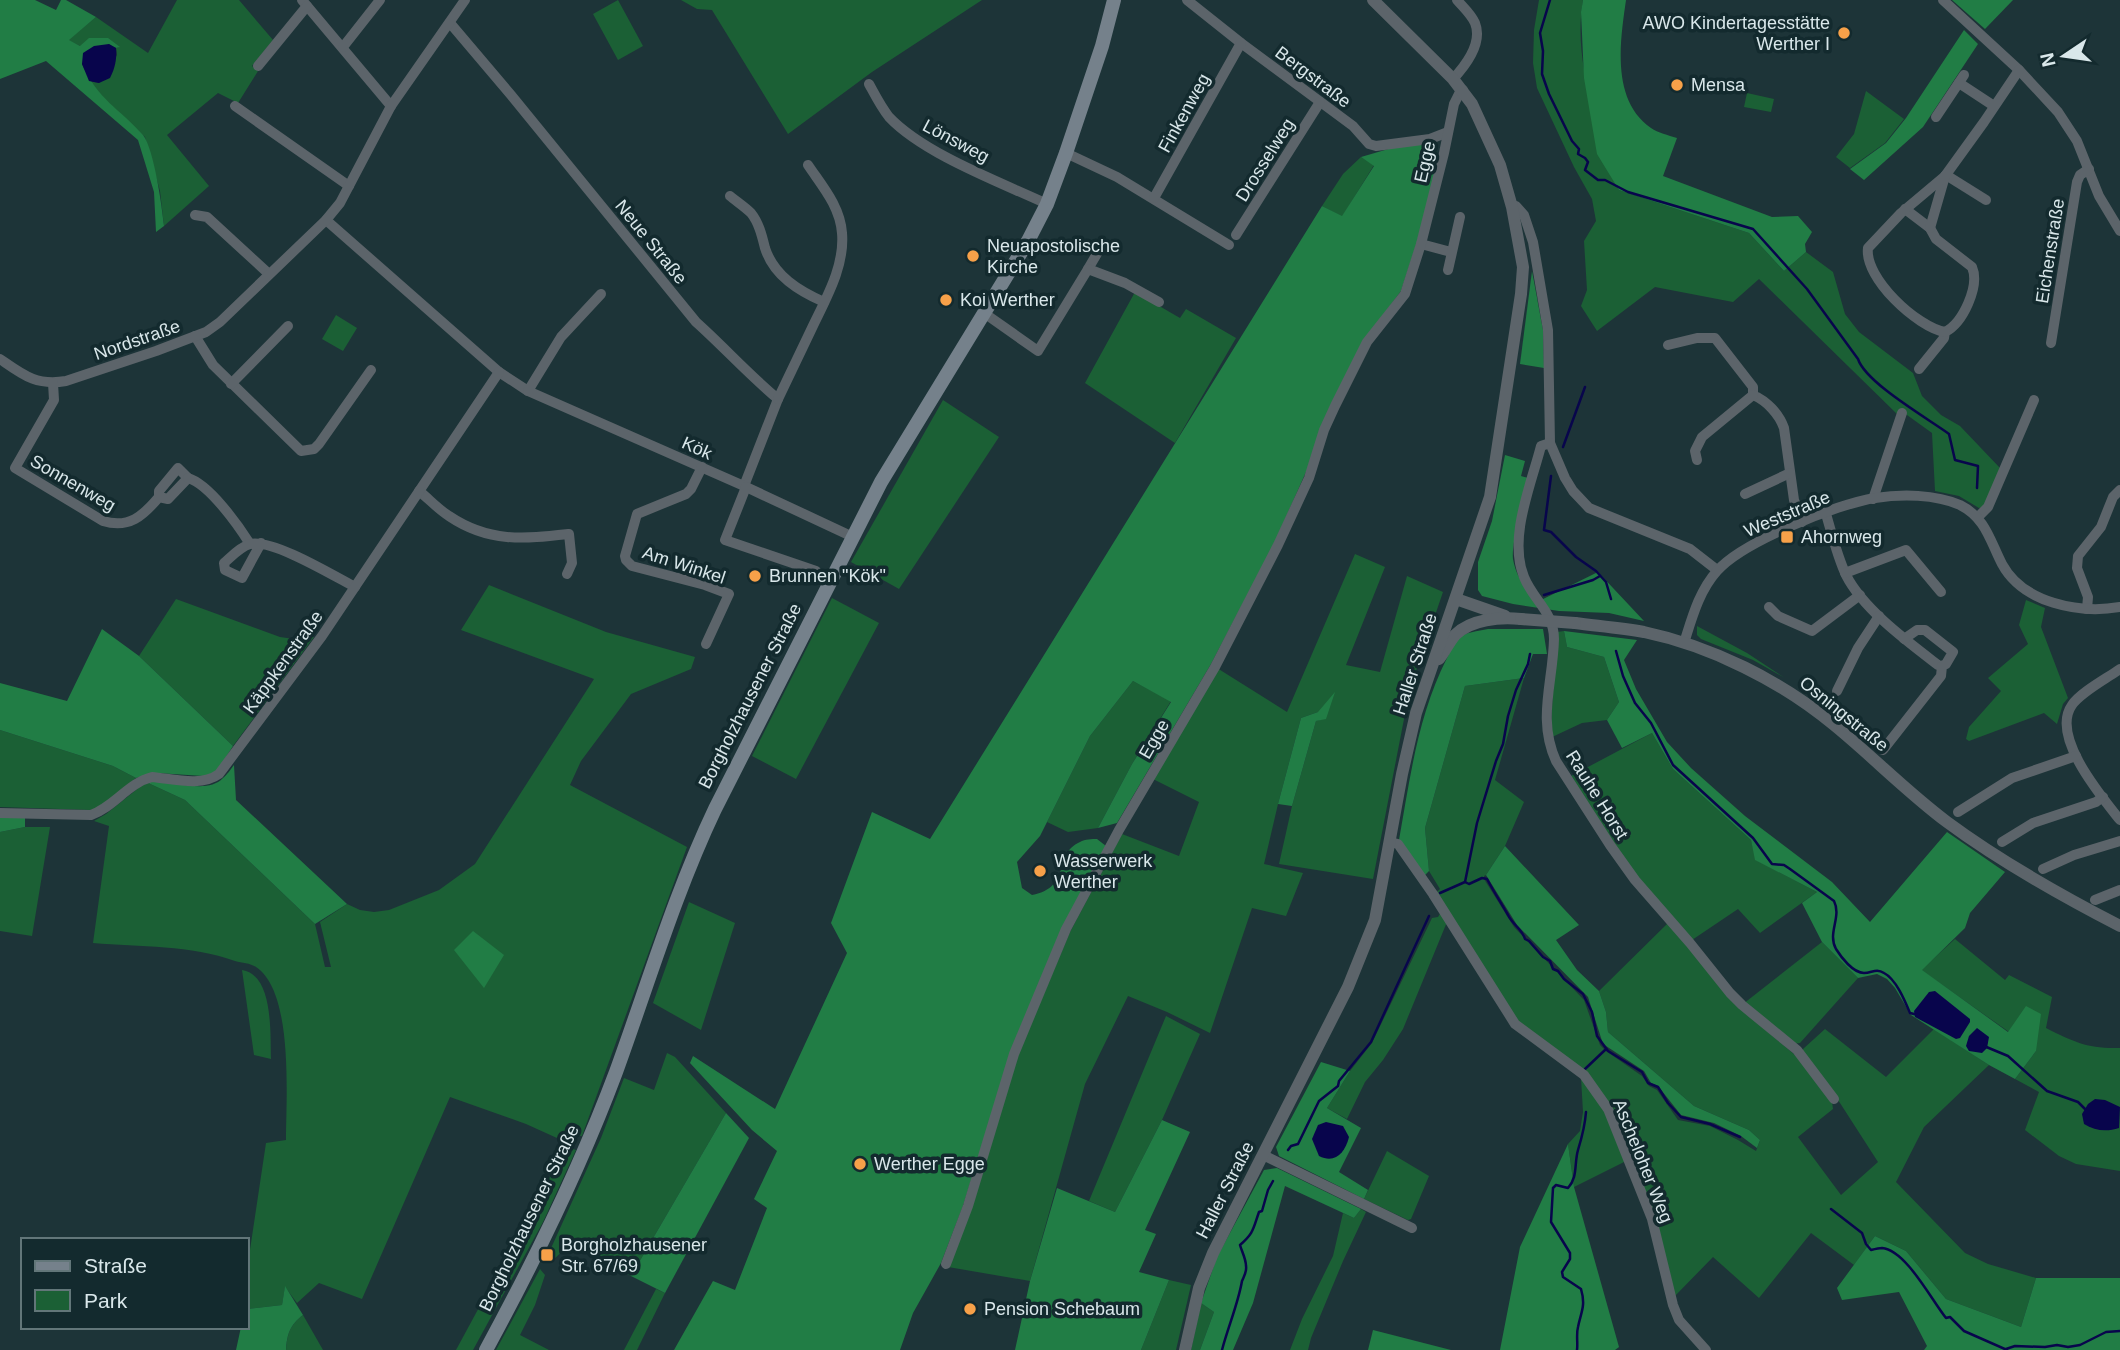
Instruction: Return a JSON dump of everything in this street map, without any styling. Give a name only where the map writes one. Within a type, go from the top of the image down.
[{"type":"main road","name":"Borgholzhausener Straße","points":[[485,1350],[568,1191],[616,1072],[697,848],[881,482],[1028,241],[1047,204],[1102,46],[1114,0]]},
{"type":"street","points":[[343,47],[380,0]]},
{"type":"street","name":"Nordstraße","points":[[53,383],[195,337],[220,322],[326,220],[340,203],[391,106],[465,0]]},
{"type":"street","name":"Bergstraße","points":[[1187,0],[1353,126],[1373,146],[1430,139],[1448,132]]},
{"type":"street","name":"Haller Straße","points":[[1185,1350],[1199,1288],[1208,1265],[1363,954],[1375,920],[1416,713],[1490,497],[1511,369],[1523,267],[1512,207],[1500,165],[1463,90],[1373,0]]},
{"type":"street","points":[[1453,79],[1471,55],[1476,34],[1474,21],[1457,0]]},
{"type":"street","points":[[1943,0],[2019,69],[2071,129],[2099,196],[2120,231]]},
{"type":"street","points":[[258,66],[305,3],[391,106]]},
{"type":"street","name":"Neue Straße","points":[[450,23],[696,322],[732,354],[749,375],[778,399]]},
{"type":"street","name":"Finkenweg","points":[[1154,198],[1241,43]]},
{"type":"street","points":[[1905,209],[1930,228],[1936,239],[1972,267],[1974,272],[1972,292],[1962,315],[1945,332],[1908,313],[1891,297],[1867,254],[1871,244],[1905,209],[1946,175],[2019,69]]},
{"type":"street","points":[[1936,117],[1961,79],[1994,106]]},
{"type":"street","name":"Lönsweg","points":[[869,84],[889,116],[908,133],[943,155],[1047,204]]},
{"type":"street","name":"Egge","points":[[946,1264],[968,1206],[1014,1054],[1066,929],[1119,830],[1214,667],[1266,567],[1309,478],[1324,430],[1367,342],[1405,293],[1421,244],[1456,98],[1463,90]]},
{"type":"street","name":"Drosselweg","points":[[1236,235],[1320,102]]},
{"type":"street","points":[[235,106],[349,186]]},
{"type":"street","points":[[1430,139],[1444,153]]},
{"type":"street","points":[[1066,153],[1117,177],[1229,245]]},
{"type":"street","points":[[808,165],[838,213],[842,233],[838,268],[778,399],[725,540],[816,570]]},
{"type":"street","name":"Eichenstraße","points":[[2051,343],[2077,182],[2080,174],[2088,169]]},
{"type":"street","points":[[1946,175],[1986,200]]},
{"type":"street","points":[[1930,228],[1946,175]]},
{"type":"street","points":[[730,196],[751,214],[757,223],[769,257],[782,275],[793,287],[824,302]]},
{"type":"street","points":[[1512,207],[1519,208],[1529,228],[1548,330],[1550,443],[1573,491],[1589,508],[1690,550],[1717,570]]},
{"type":"street","points":[[195,215],[207,217],[269,274]]},
{"type":"street","points":[[1448,271],[1460,217]]},
{"type":"street","name":"Kök","points":[[326,220],[499,372],[528,391],[853,537]]},
{"type":"street","points":[[1421,244],[1451,253]]},
{"type":"street","points":[[984,313],[1038,351],[1098,252]]},
{"type":"street","points":[[1088,269],[1125,283],[1159,302]]},
{"type":"street","points":[[528,391],[561,337],[601,294]]},
{"type":"street","points":[[231,384],[288,326]]},
{"type":"street","points":[[1919,369],[1944,338],[1945,332]]},
{"type":"street","points":[[195,337],[213,365],[301,451],[314,449],[319,444],[371,370]]},
{"type":"street","points":[[1668,345],[1697,338],[1715,338],[1754,387],[1753,395],[1702,437],[1696,451],[1698,460]]},
{"type":"street","points":[[0,359],[35,380],[53,383]]},
{"type":"street","name":"Käppkenstraße","points":[[0,813],[91,815],[103,811],[145,779],[152,777],[202,782],[219,774],[322,636],[499,372]]},
{"type":"street","name":"Sonnenweg","points":[[53,383],[54,400],[15,468],[103,521],[114,524],[126,523],[146,513],[159,497],[168,499],[188,478],[197,481],[256,543],[289,552],[355,587]]},
{"type":"street","points":[[1753,395],[1764,400],[1782,422],[1794,500],[1802,522]]},
{"type":"street","points":[[2034,400],[1988,507],[1978,517],[1991,536],[2002,565],[2014,581],[2035,596],[2087,610],[2120,607]]},
{"type":"street","points":[[1873,499],[1902,413]]},
{"type":"street","name":"Rauhe Horst","points":[[1550,443],[1541,446],[1517,546],[1524,580],[1552,623],[1546,724],[1550,748],[1635,880],[1730,993],[1797,1051],[1834,1099]]},
{"type":"street","name":"Am Winkel","points":[[702,467],[691,489],[685,494],[638,514],[625,556],[632,566],[729,594],[706,644]]},
{"type":"street","points":[[1745,494],[1790,473]]},
{"type":"street","points":[[2087,610],[2088,597],[2077,568],[2078,556],[2101,527],[2113,497],[2120,490]]},
{"type":"street","points":[[419,491],[449,516],[480,533],[504,538],[569,534],[572,563],[567,574]]},
{"type":"street","name":"Weststraße","points":[[1684,643],[1698,601],[1717,570],[1742,550],[1802,522],[1873,499],[1919,496],[1959,505],[1978,517]]},
{"type":"street","points":[[1826,514],[1845,573],[1860,595],[1904,639],[1942,666]]},
{"type":"street","points":[[1845,573],[1906,550],[1941,592]]},
{"type":"street","points":[[1769,607],[1778,616],[1812,631],[1860,595]]},
{"type":"street","name":"Osningstraße","points":[[1456,600],[1515,618]]},
{"type":"street","name":"Osningstraße","points":[[1451,612],[1476,622],[1515,618],[1646,633],[1684,643],[1751,670],[1797,697],[1833,724],[1946,822],[2021,872],[2120,926]]},
{"type":"street","points":[[1838,691],[1858,648],[1879,615]]},
{"type":"street","points":[[1429,673],[1453,637],[1476,622]]},
{"type":"street","points":[[1882,750],[1941,676],[1942,666],[1953,652],[1925,630],[1917,630],[1904,639]]},
{"type":"street","points":[[2120,669],[2077,699],[2069,711],[2065,726],[2076,756],[2120,820]]},
{"type":"street","points":[[1958,812],[2012,778],[2076,756]]},
{"type":"street","points":[[2002,842],[2033,823],[2096,802],[2103,797]]},
{"type":"street","points":[[2043,869],[2067,858],[2120,841]]},
{"type":"street","name":"Ascheloher Weg","points":[[1390,842],[1398,844],[1433,894],[1515,1024],[1584,1075],[1608,1109],[1652,1220],[1672,1305],[1679,1320],[1706,1350]]},
{"type":"street","points":[[2095,900],[2120,890]]},
{"type":"street","points":[[1263,1155],[1412,1228]]},
{"type":"green space","points":[[0,0],[35,0],[56,10],[61,0],[66,0],[96,17],[69,40],[80,46],[89,38],[108,38],[120,47],[109,44],[82,64],[102,95],[147,142],[157,178],[164,226],[156,232],[154,192],[138,140],[46,61],[0,79]]},
{"type":"green space","points":[[177,0],[239,0],[273,40],[252,66],[258,71],[238,103],[218,93],[167,135],[209,186],[164,226],[160,191],[145,137],[109,105],[89,81],[99,83],[117,55],[116,48],[119,47],[80,46],[68,40],[96,17],[148,53]]},
{"type":"green space","points":[[618,0],[643,46],[618,60],[593,14]]},
{"type":"green space","points":[[681,0],[982,0],[872,72],[788,134],[712,10],[697,9]]},
{"type":"green space","points":[[1539,0],[1583,0],[1581,49],[1585,73],[1596,120],[1619,190],[1749,233],[1784,271],[1806,252],[1833,272],[1845,314],[1859,332],[1913,373],[1922,396],[1941,415],[1960,426],[2000,468],[1984,507],[1979,508],[1959,496],[1935,491],[1932,433],[1900,410],[1898,415],[1759,279],[1733,302],[1655,287],[1597,331],[1581,306],[1587,290],[1584,241],[1596,221],[1592,199],[1537,88],[1533,63],[1534,30]]},
{"type":"green space","points":[[1583,0],[1626,0],[1621,69],[1629,102],[1638,116],[1651,128],[1677,138],[1663,176],[1772,217],[1798,216],[1812,232],[1805,244],[1806,252],[1784,271],[1749,233],[1619,190],[1597,154],[1584,78],[1581,12]]},
{"type":"green space","points":[[1952,0],[2013,0],[1985,29]]},
{"type":"green space","points":[[1964,30],[1978,44],[1923,127],[1864,180],[1850,169],[1886,143],[1906,118]]},
{"type":"green space","points":[[1866,91],[1904,119],[1885,143],[1850,168],[1836,157],[1854,134]]},
{"type":"green space","points":[[1747,93],[1774,99],[1771,112],[1744,107]]},
{"type":"green space","points":[[1426,143],[1436,147],[1438,161],[1401,291],[1365,339],[1274,544],[1211,664],[1117,823],[1098,828],[1132,764],[1171,702],[1133,681],[1090,736],[1040,836],[1017,862],[1022,888],[1032,895],[1053,885],[1066,854],[1072,847],[1093,839],[1106,846],[1011,1052],[963,1206],[941,1263],[913,1313],[900,1350],[674,1350],[713,1281],[735,1290],[767,1208],[754,1199],[777,1151],[752,1130],[690,1063],[693,1056],[775,1109],[847,953],[831,923],[872,812],[930,839],[1322,206],[1342,216],[1374,166],[1361,157],[1402,145]]},
{"type":"green space","points":[[1361,157],[1374,165],[1342,217],[1322,206],[1343,174]]},
{"type":"green space","points":[[1532,271],[1543,330],[1544,368],[1520,364]]},
{"type":"green space","points":[[1135,292],[1180,318],[1186,309],[1236,338],[1175,443],[1085,383]]},
{"type":"green space","points":[[336,315],[357,328],[343,351],[322,339]]},
{"type":"green space","points":[[943,400],[999,437],[899,589],[851,562]]},
{"type":"green space","points":[[1505,455],[1525,461],[1521,476],[1528,478],[1513,559],[1519,577],[1537,602],[1598,572],[1644,621],[1609,613],[1559,611],[1513,604],[1482,596],[1478,590],[1478,562],[1492,521]]},
{"type":"green space","points":[[1355,554],[1385,567],[1346,665],[1380,672],[1407,576],[1443,592],[1415,674],[1404,719],[1373,879],[1279,864],[1316,721],[1326,718],[1318,712],[1301,718],[1264,864],[1303,873],[1286,916],[1252,908],[1210,1033],[1128,996],[1085,1084],[1030,1281],[948,1267],[1018,1055],[1070,932],[1122,834],[1179,856],[1199,802],[1153,779],[1217,668],[1287,712]]},
{"type":"green space","points":[[489,585],[606,632],[695,657],[691,669],[631,694],[581,761],[570,785],[687,847],[582,1136],[572,1135],[568,1143],[526,1124],[450,1097],[362,1299],[319,1283],[297,1303],[285,1287],[282,1305],[248,1309],[248,1263],[266,1143],[286,1140],[287,1074],[277,999],[268,980],[251,965],[183,949],[93,943],[109,826],[94,821],[146,782],[185,800],[315,924],[325,967],[331,967],[320,922],[347,904],[374,912],[389,910],[439,890],[475,864],[594,679],[461,630]]},
{"type":"green space","points":[[832,598],[879,623],[796,779],[752,756]]},
{"type":"green space","points":[[176,599],[280,637],[314,637],[233,746],[139,656]]},
{"type":"green space","points":[[2026,600],[2045,608],[2041,627],[2068,698],[2063,704],[2057,724],[2044,713],[1969,741],[1966,739],[1969,727],[2001,691],[1988,678],[2028,644],[2019,625]]},
{"type":"green space","points":[[1697,626],[1747,653],[1785,678],[1753,660],[1701,639],[1697,635]]},
{"type":"green space","points":[[102,629],[139,656],[233,746],[217,771],[203,776],[157,773],[136,778],[113,766],[0,730],[0,683],[67,701]]},
{"type":"green space","points":[[1488,629],[1543,629],[1547,654],[1533,654],[1524,678],[1465,686],[1425,828],[1429,871],[1424,876],[1399,840],[1422,724],[1437,680],[1456,641],[1468,633]]},
{"type":"green space","points":[[1564,631],[1567,647],[1604,657],[1619,702],[1607,720],[1582,723],[1550,738],[1557,632]]},
{"type":"green space","points":[[1564,631],[1637,640],[1624,660],[1636,689],[1667,742],[1691,768],[1745,816],[1832,882],[1870,922],[1947,832],[2005,872],[1970,913],[1965,928],[1922,970],[2008,1032],[2026,1006],[2041,1014],[2036,1051],[2015,1079],[1911,1015],[1887,979],[1877,974],[1858,978],[1822,942],[1802,903],[1817,892],[1755,860],[1751,840],[1673,769],[1652,733],[1622,748],[1607,720],[1619,702],[1604,657],[1567,647]]},
{"type":"green space","points":[[1524,678],[1495,780],[1524,802],[1505,846],[1484,879],[1514,927],[1584,1000],[1600,1045],[1657,1090],[1678,1120],[1710,1126],[1756,1151],[1760,1140],[1749,1130],[1694,1106],[1608,1032],[1606,1012],[1599,991],[1668,923],[1739,1007],[1802,1061],[1832,1102],[1833,1109],[1798,1137],[1841,1195],[1878,1162],[1840,1103],[1803,1053],[1803,1049],[1825,1029],[1886,1077],[1934,1029],[1989,1065],[1924,1127],[1896,1182],[1965,1253],[1988,1264],[2036,1278],[2021,1327],[1946,1299],[1906,1251],[1875,1236],[1854,1265],[1811,1233],[1759,1298],[1713,1257],[1674,1297],[1656,1223],[1587,1073],[1525,1028],[1510,1012],[1436,893],[1440,889],[1429,871],[1425,828],[1465,686]]},
{"type":"green space","points":[[1133,681],[1171,701],[1132,764],[1098,828],[1068,832],[1047,822],[1090,736]]},
{"type":"green space","points":[[1335,692],[1326,719],[1316,721],[1292,806],[1278,804],[1301,718],[1318,712]]},
{"type":"green space","points":[[0,730],[113,766],[136,778],[100,808],[0,807]]},
{"type":"green space","points":[[1652,733],[1673,769],[1751,840],[1756,860],[1817,892],[1760,933],[1738,909],[1692,940],[1638,879],[1611,843],[1571,776]]},
{"type":"green space","points":[[234,765],[236,800],[347,904],[315,924],[185,800],[146,782],[207,786],[223,778]]},
{"type":"green space","points":[[0,817],[25,817],[25,827],[0,832]]},
{"type":"green space","points":[[25,827],[50,827],[32,936],[0,931],[0,832]]},
{"type":"green space","points":[[1505,846],[1579,925],[1556,940],[1577,970],[1599,991],[1606,1012],[1608,1032],[1694,1106],[1749,1130],[1760,1140],[1757,1148],[1741,1136],[1714,1123],[1681,1115],[1658,1086],[1651,1083],[1644,1071],[1603,1044],[1588,997],[1517,925],[1486,875]]},
{"type":"green space","points":[[689,902],[735,923],[701,1030],[653,1003]]},
{"type":"green space","points":[[1441,912],[1447,922],[1403,1029],[1365,1082],[1347,1119],[1327,1108],[1350,1071],[1372,1043],[1432,918],[1438,917]]},
{"type":"green space","points":[[473,931],[504,955],[484,988],[454,950]]},
{"type":"green space","points":[[1955,939],[2005,980],[2009,975],[2052,997],[2046,1028],[2082,1044],[2120,1048],[2120,1171],[2076,1164],[2059,1156],[2025,1130],[2039,1092],[2015,1079],[2036,1051],[1921,970]]},
{"type":"green space","points":[[1822,942],[1858,978],[1800,1043],[1792,1044],[1743,1004]]},
{"type":"green space","points":[[242,970],[252,974],[265,994],[270,1022],[271,1059],[254,1055]]},
{"type":"green space","points":[[1166,1016],[1200,1034],[1162,1120],[1115,1212],[1089,1201]]},
{"type":"green space","points":[[667,1053],[675,1057],[726,1113],[631,1276],[571,1243],[552,1261],[547,1257],[601,1138],[624,1078],[654,1090]]},
{"type":"green space","points":[[1321,1062],[1350,1071],[1327,1108],[1361,1128],[1339,1172],[1368,1190],[1364,1199],[1279,1156],[1276,1147]]},
{"type":"green space","points":[[1581,1078],[1605,1111],[1626,1161],[1574,1187],[1568,1144],[1580,1131],[1583,1112]]},
{"type":"green space","points":[[726,1113],[749,1138],[665,1293],[631,1276]]},
{"type":"green space","points":[[1162,1120],[1190,1132],[1145,1230],[1156,1234],[1139,1272],[1169,1280],[1141,1350],[1015,1350],[1030,1281],[1057,1188],[1115,1212]]},
{"type":"green space","points":[[1568,1144],[1574,1187],[1619,1347],[1615,1350],[1500,1350],[1520,1247]]},
{"type":"green space","points":[[566,1147],[576,1150],[543,1222],[473,1350],[456,1350]]},
{"type":"green space","points":[[1387,1151],[1429,1176],[1411,1219],[1408,1220],[1364,1199]]},
{"type":"green space","points":[[1277,1168],[1361,1209],[1354,1218],[1285,1186],[1253,1303],[1233,1350],[1200,1350],[1214,1312],[1201,1303],[1217,1257],[1264,1170]]},
{"type":"green space","points":[[1361,1209],[1366,1212],[1343,1261],[1308,1350],[1290,1350],[1333,1256],[1343,1213],[1354,1218]]},
{"type":"green space","points":[[1875,1236],[1906,1251],[1946,1299],[2021,1327],[2036,1278],[2120,1278],[2120,1350],[1924,1350],[1927,1346],[1899,1292],[1842,1300],[1837,1288]]},
{"type":"green space","points":[[540,1269],[545,1275],[535,1305],[520,1335],[549,1350],[496,1350]]},
{"type":"green space","points":[[1169,1280],[1191,1285],[1176,1350],[1141,1350]]},
{"type":"green space","points":[[285,1286],[303,1315],[290,1330],[286,1350],[236,1350],[241,1329],[248,1329],[248,1309],[282,1305]]},
{"type":"green space","points":[[656,1289],[665,1293],[637,1350],[624,1350]]},
{"type":"green space","points":[[1201,1303],[1214,1312],[1200,1350],[1191,1350]]},
{"type":"green space","points":[[303,1315],[323,1350],[286,1350],[290,1330]]},
{"type":"green space","points":[[1373,1330],[1451,1350],[1368,1350]]},
{"type":"shaded area","points":[[109,44],[116,48],[110,78],[99,83],[89,81],[82,64],[83,53],[94,46]]},
{"type":"shaded area","points":[[1935,991],[1970,1019],[1960,1038],[1956,1039],[1915,1017],[1914,1011],[1929,992]]},
{"type":"shaded area","points":[[1977,1028],[1989,1037],[1987,1048],[1982,1053],[1969,1051],[1966,1046],[1969,1036]]},
{"type":"shaded area","points":[[2095,1099],[2120,1107],[2119,1128],[2101,1130],[2084,1124],[2082,1114]]},
{"type":"shaded area","points":[[1326,1122],[1343,1126],[1349,1137],[1342,1152],[1330,1159],[1319,1156],[1312,1139],[1318,1125]]},
{"type":"waterway","points":[[1550,0],[1540,33],[1543,51],[1542,74],[1572,141],[1579,149],[1578,154],[1588,162],[1585,170],[1598,180],[1605,180],[1628,192],[1753,229],[1807,289],[1872,379],[1949,434],[1955,460],[1978,466],[1977,488]]},
{"type":"waterway","points":[[1563,447],[1585,387]]},
{"type":"waterway","points":[[1551,476],[1544,530],[1551,532],[1576,557],[1596,571],[1606,582],[1611,599]]},
{"type":"waterway","points":[[1544,595],[1600,576]]},
{"type":"waterway","points":[[1616,651],[1635,703],[1651,723],[1673,765],[1753,838],[1772,864],[1784,865],[1834,901],[1836,913],[1833,937],[1841,956],[1860,972],[1879,971],[1888,976],[1900,991],[1910,1013],[1918,1015]]},
{"type":"waterway","points":[[1530,654],[1516,690],[1503,744],[1477,823],[1465,882],[1469,884],[1482,878],[1487,879],[1525,939],[1550,961],[1553,969],[1583,994],[1592,1012],[1597,1036],[1608,1051],[1642,1072],[1648,1083],[1658,1087],[1681,1117],[1710,1124],[1740,1137]]},
{"type":"waterway","points":[[1440,893],[1465,882]]},
{"type":"waterway","points":[[1288,1150],[1298,1144],[1319,1101],[1338,1086],[1339,1081],[1371,1042],[1429,916]]},
{"type":"waterway","points":[[1984,1046],[2008,1056],[2047,1091],[2078,1102],[2085,1109]]},
{"type":"waterway","points":[[1585,1069],[1605,1050]]},
{"type":"waterway","points":[[1577,1350],[1583,1300],[1581,1289],[1563,1277],[1562,1272],[1570,1259],[1570,1253],[1551,1222],[1553,1188],[1556,1185],[1568,1188],[1573,1179],[1586,1112]]},
{"type":"waterway","points":[[1222,1350],[1246,1270],[1240,1245],[1248,1237],[1259,1212],[1262,1211],[1273,1181]]},
{"type":"waterway","points":[[1831,1209],[1862,1233],[1871,1250],[1882,1248],[1900,1257],[1918,1277],[1946,1318],[1950,1317],[1964,1331],[2007,1350]]},
{"type":"waterway","points":[[2006,1349],[2015,1346],[2068,1347],[2080,1345],[2106,1332],[2120,1331]]},
{"type":"place","name":"AWO Kindertagesstätte Werther I","points":[[1844,33]]},
{"type":"place","name":"Mensa","points":[[1677,85]]},
{"type":"place","name":"Neuapostolische Kirche","points":[[973,256]]},
{"type":"place","name":"Koi Werther","points":[[946,300]]},
{"type":"place","name":"Ahornweg","points":[[1787,537]]},
{"type":"place","name":"Brunnen \"Kök\"","points":[[755,576]]},
{"type":"place","name":"Wasserwerk Werther","points":[[1040,871]]},
{"type":"place","name":"Werther Egge","points":[[860,1164]]},
{"type":"place","name":"Borgholzhausener Str. 67/69","points":[[547,1255]]},
{"type":"place","name":"Pension Schebaum","points":[[970,1309]]}]
